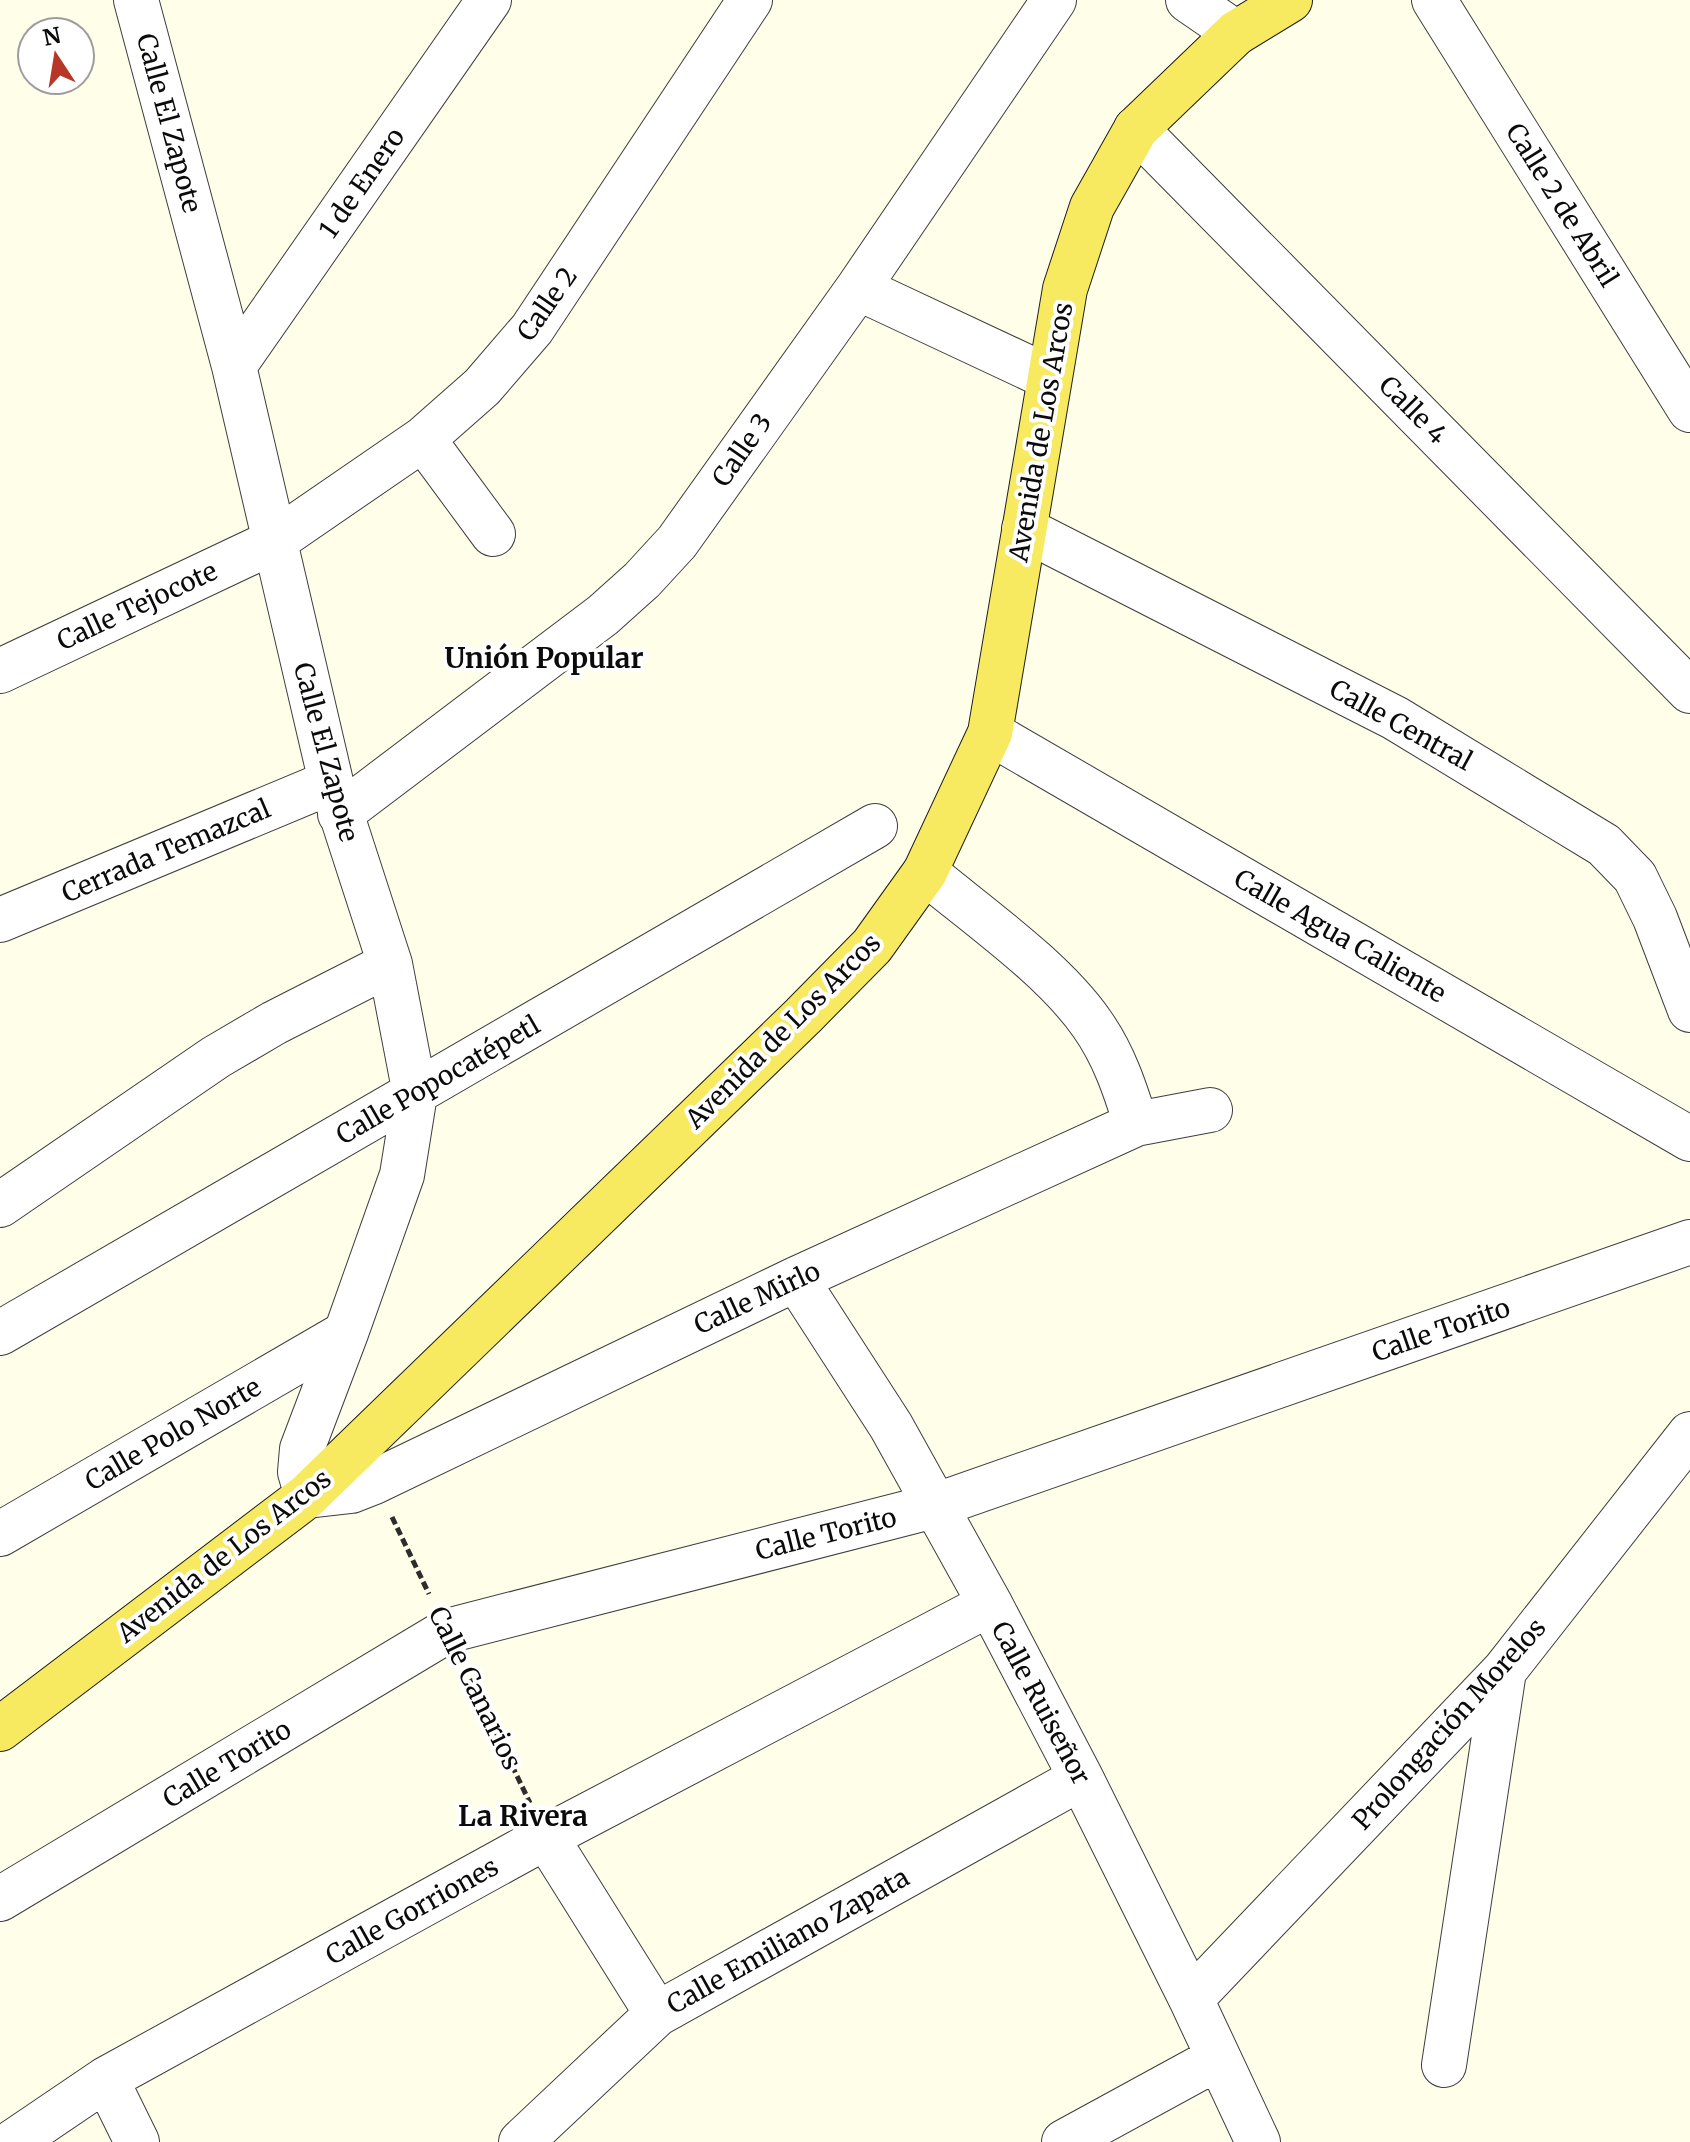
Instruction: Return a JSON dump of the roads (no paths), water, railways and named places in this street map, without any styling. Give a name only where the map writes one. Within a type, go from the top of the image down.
[{"type":"main road","name":"Avenida de Los Arcos","points":[[0,1729],[307,1496],[872,946],[925,872],[990,733],[1065,289],[1092,207],[1136,129],[1236,33],[1290,0]]},
{"type":"street","name":"Calle El Zapote","points":[[136,0],[234,366],[273,542],[336,798],[390,964],[415,1094],[402,1175],[302,1449],[300,1472],[307,1496]]},
{"type":"street","name":"1 de Enero","points":[[234,366],[489,0]]},
{"type":"street","name":"Calle 2","points":[[273,542],[423,439],[482,387],[532,329],[750,0]]},
{"type":"street","name":"Calle 3","points":[[336,798],[603,615],[642,580],[677,542],[858,288],[1054,0]]},
{"type":"street","points":[[1188,0],[1236,33]]},
{"type":"street","name":"Calle 2 de Abril","points":[[1434,0],[1690,410]]},
{"type":"street","name":"Calle 4","points":[[1136,129],[1690,691]]},
{"type":"street","points":[[858,288],[1048,377]]},
{"type":"street","points":[[423,439],[493,534]]},
{"type":"street","name":"Calle Central","points":[[1024,529],[1395,718],[1604,845],[1635,877],[1655,918],[1690,1010]]},
{"type":"street","name":"Calle Tejocote","points":[[0,671],[273,542]]},
{"type":"street","name":"Calle Agua Caliente","points":[[990,733],[1690,1139]]},
{"type":"street","name":"Cerrada Temazcal","points":[[0,920],[336,798]]},
{"type":"street","name":"Calle Popocatépetl","points":[[0,1333],[875,826]]},
{"type":"street","points":[[925,872],[1057,982],[1092,1024],[1119,1072],[1136,1124]]},
{"type":"street","points":[[0,1205],[216,1057],[274,1023],[390,964]]},
{"type":"street","name":"Calle Mirlo","points":[[307,1496],[351,1491],[374,1482],[796,1279],[1136,1124],[1210,1110]]},
{"type":"street","name":"Calle Torito","points":[[0,1899],[447,1631],[934,1506],[1690,1242]]},
{"type":"street","name":"Calle Ruiseñor","points":[[796,1279],[891,1426],[990,1604],[1081,1778],[1258,2142]]},
{"type":"street","name":"Calle Polo Norte","points":[[0,1534],[346,1333]]},
{"type":"street","name":"Prolongación Morelos","points":[[1191,1999],[1504,1671],[1690,1434]]},
{"type":"street","name":"Calle Gorriones","points":[[13,2142],[106,2079],[546,1837],[990,1604]]},
{"type":"street","points":[[1444,2065],[1504,1671]]},
{"type":"street","name":"Calle Emiliano Zapata","points":[[521,2142],[657,2014],[1081,1778]]},
{"type":"street","points":[[546,1837],[657,2014]]},
{"type":"street","points":[[1064,2142],[1218,2058]]},
{"type":"street","points":[[106,2079],[137,2142]]},
{"type":"district","name":"Unión Popular","points":[[544,658]]},
{"type":"district","name":"La Rivera","points":[[523,1816]]}]
